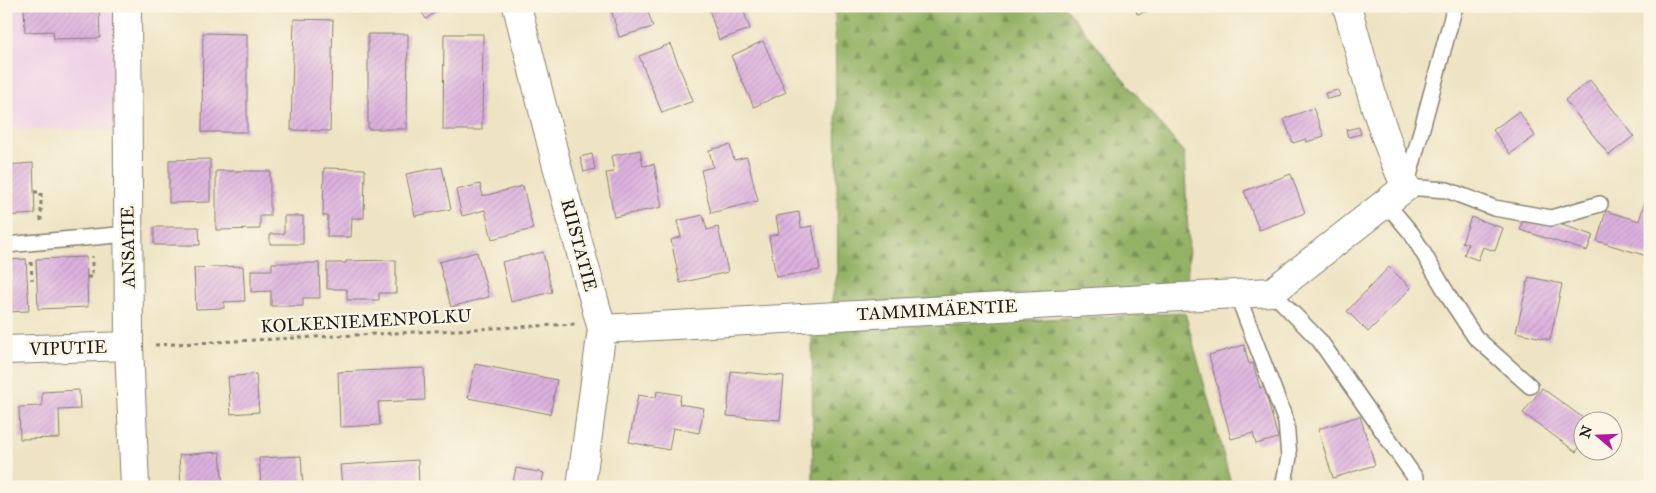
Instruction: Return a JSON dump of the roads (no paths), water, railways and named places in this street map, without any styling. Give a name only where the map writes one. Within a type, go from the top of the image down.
[{"type":"street","name":"ANSATIE","points":[[127,6],[129,346],[135,487]]},
{"type":"street","name":"RIISTATIE","points":[[517,6],[557,166],[602,329],[581,487]]},
{"type":"street","points":[[1272,292],[1396,195],[1394,162],[1372,97],[1346,6]]},
{"type":"street","name":"TAMMIMÄENTIE","points":[[602,329],[1272,292]]},
{"type":"street","name":"VIPUTIE","points":[[6,350],[129,346]]},
{"type":"lane","points":[[1455,6],[1396,195],[1412,234],[1452,302],[1476,337],[1530,386]]},
{"type":"lane","points":[[1396,195],[1447,190],[1494,208],[1551,218],[1600,204]]},
{"type":"lane","points":[[6,245],[128,234]]},
{"type":"lane","points":[[1272,292],[1320,340],[1416,479],[1415,487]]},
{"type":"lane","points":[[1237,294],[1286,422],[1289,457],[1283,487]]}]
